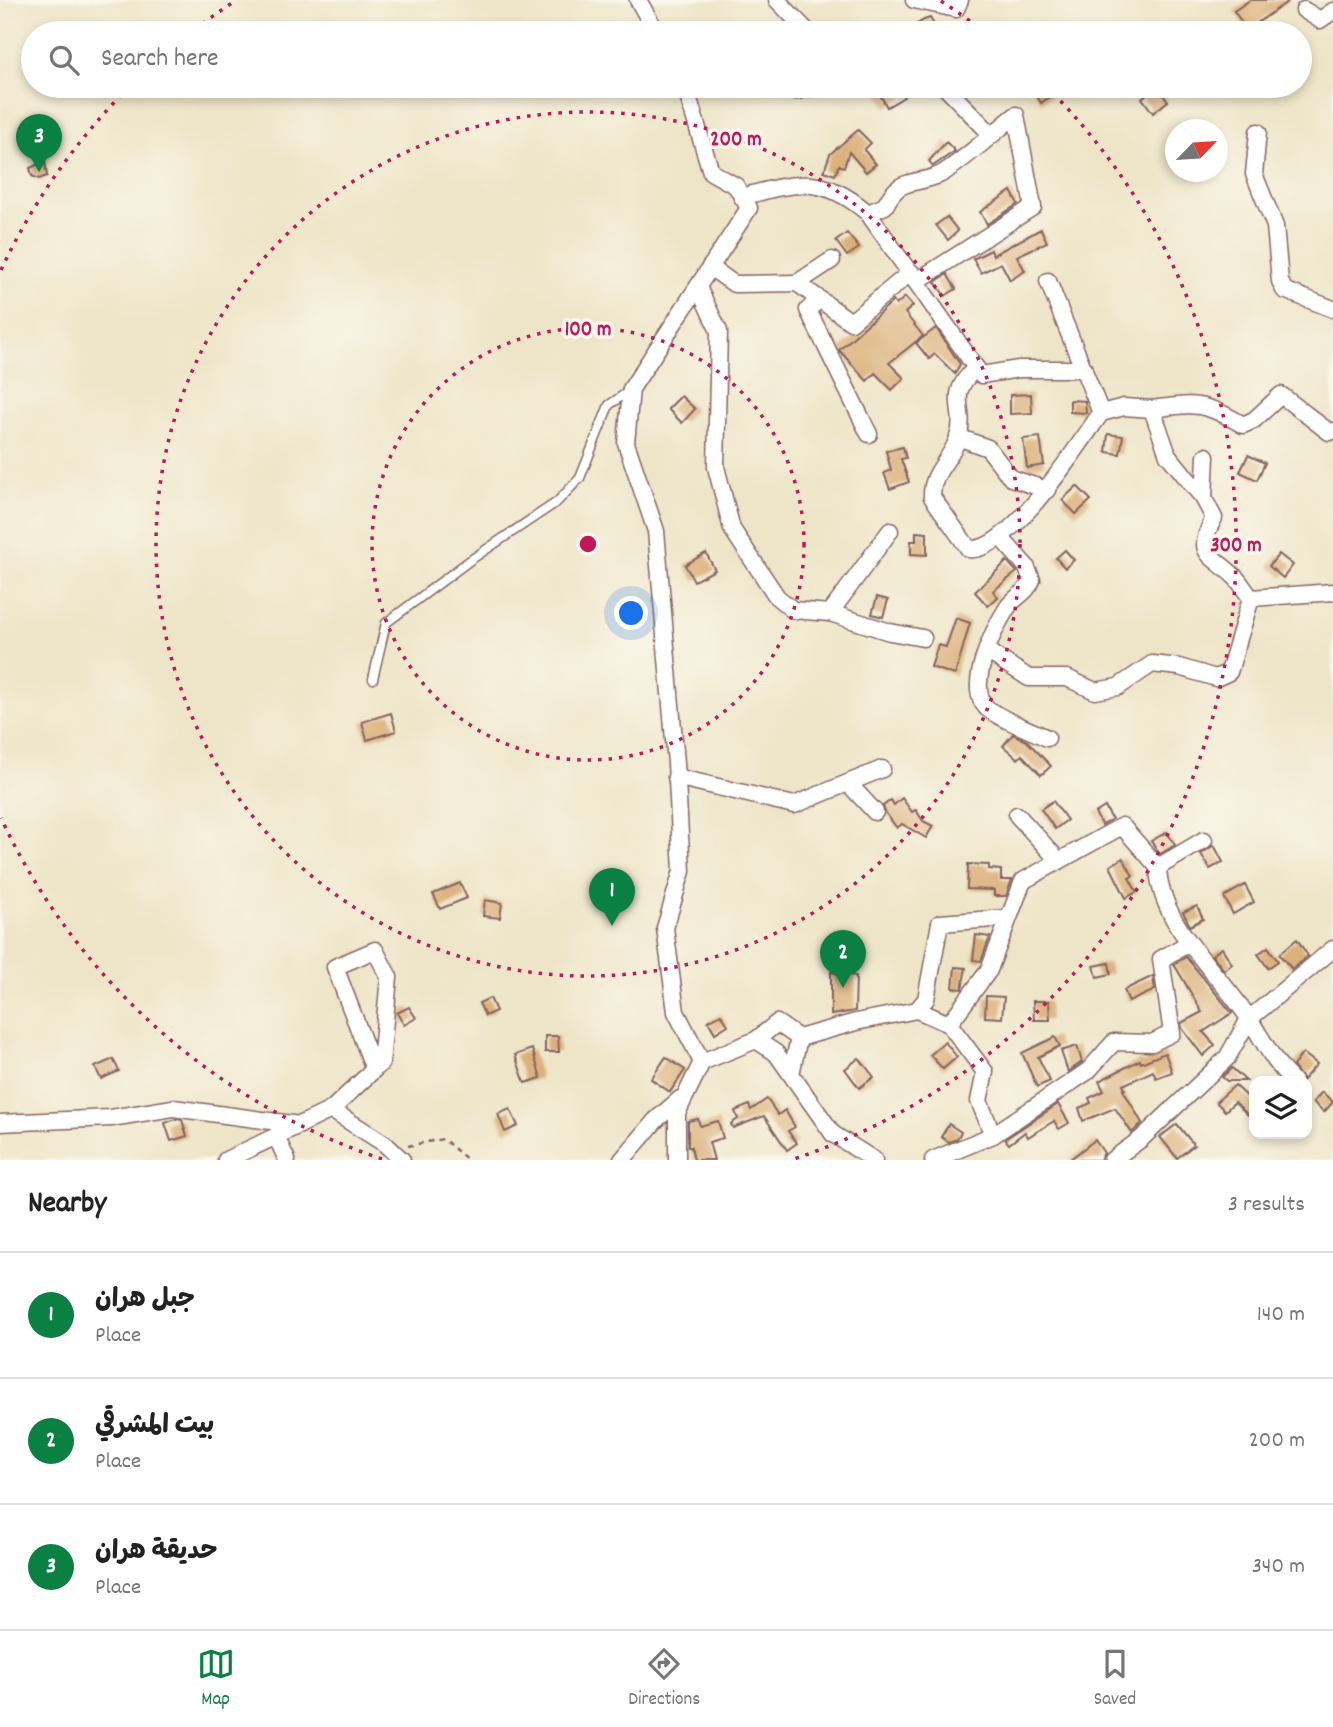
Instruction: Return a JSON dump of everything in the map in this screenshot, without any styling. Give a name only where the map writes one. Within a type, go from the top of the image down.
[{"type":"street","points":[[638,0],[650,21]]},
{"type":"street","points":[[777,0],[797,21]]},
{"type":"street","points":[[914,0],[956,9],[960,0]]},
{"type":"street","points":[[1304,9],[1320,20],[1333,11]]},
{"type":"street","points":[[689,98],[711,173],[736,186],[748,208],[631,389],[626,443],[656,531],[676,777],[682,871],[665,928],[676,1012],[702,1062]]},
{"type":"street","points":[[956,98],[991,134]]},
{"type":"street","points":[[797,283],[851,322],[914,277],[1033,207],[1016,115],[939,175],[905,182],[891,194],[885,206],[868,213]]},
{"type":"street","points":[[1258,132],[1254,174],[1275,226],[1280,281],[1284,290],[1333,309]]},
{"type":"street","points":[[742,197],[793,183],[807,183],[844,194],[868,213],[981,375],[1019,369],[1084,369]]},
{"type":"street","points":[[710,267],[734,284],[797,283],[832,260]]},
{"type":"street","points":[[1048,281],[1101,413]]},
{"type":"street","points":[[698,287],[719,331],[716,467],[732,529],[776,597],[793,610],[830,613],[890,632],[923,638]]},
{"type":"street","points":[[819,299],[808,310],[869,434]]},
{"type":"street","points":[[976,368],[962,382],[958,391],[958,436],[933,481],[932,497],[969,549],[977,550],[1002,539],[1026,509],[1047,490],[1101,413],[1124,407],[1152,409],[1184,404],[1208,405],[1243,425],[1254,420],[1281,395],[1329,432],[1333,431]]},
{"type":"street","points":[[1152,409],[1168,455],[1204,499],[1214,518],[1205,534],[1206,551],[1213,562],[1234,576],[1251,598]]},
{"type":"street","points":[[958,436],[988,448],[1011,478],[1047,490]]},
{"type":"street","points":[[1204,499],[1206,456]]},
{"type":"street","points":[[830,613],[890,531]]},
{"type":"street","points":[[1002,539],[1027,566],[1032,580],[1029,588],[1005,611],[987,651],[978,676],[983,703],[989,709],[1047,738]]},
{"type":"street","points":[[1251,598],[1333,592]]},
{"type":"street","points":[[987,651],[1029,678],[1067,678],[1095,691],[1118,687],[1152,664],[1179,667],[1216,678],[1229,672],[1251,598]]},
{"type":"street","points":[[676,777],[794,805],[882,769]]},
{"type":"street","points":[[849,783],[875,812]]},
{"type":"street","points":[[1017,815],[1059,861]]},
{"type":"street","points":[[949,1024],[989,970],[1023,881],[1122,826],[1158,867],[1159,889],[1189,943],[1249,1019],[1278,1068],[1287,1076]]},
{"type":"street","points":[[1158,867],[1204,840]]},
{"type":"street","points":[[917,1010],[926,999],[940,923],[1007,918]]},
{"type":"street","points":[[933,1160],[993,1135],[1088,1071],[1114,1042],[1152,1043],[1172,1032],[1161,959],[1189,943]]},
{"type":"street","points":[[1112,1160],[1141,1139],[1227,1058],[1249,1019],[1333,949]]},
{"type":"street","points":[[226,1160],[331,1110],[381,1063],[389,977],[375,950],[334,967],[374,1069]]},
{"type":"street","points":[[677,1160],[677,1114],[702,1062],[756,1040],[777,1023],[799,1038],[856,1022],[917,1010],[949,1024],[985,1072],[979,1101],[993,1135]]},
{"type":"street","points":[[791,1074],[799,1038]]},
{"type":"street","points":[[756,1040],[776,1053],[833,1134],[874,1160]]},
{"type":"street","points":[[622,1160],[656,1120],[687,1092]]},
{"type":"street","points":[[0,1123],[111,1118],[173,1108],[300,1125]]},
{"type":"street","points":[[331,1110],[396,1155]]},
{"type":"street","points":[[276,1136],[287,1160]]},
{"type":"lane","points":[[373,679],[386,623],[469,561],[557,502],[580,478],[610,405],[631,389]]},
{"type":"path","points":[[396,1155],[443,1139],[468,1160]]},
{"type":"building","points":[[1250,0],[1290,0],[1260,21],[1241,21],[1234,11]]},
{"type":"building","points":[[882,98],[902,98],[887,107]]},
{"type":"building","points":[[1142,98],[1166,98],[1168,101],[1153,113]]},
{"type":"building","points":[[858,130],[871,143],[864,150],[876,164],[866,172],[849,152],[844,167],[839,165],[835,175],[824,171],[830,154]]},
{"type":"building","points":[[946,142],[955,151],[933,166],[929,161]]},
{"type":"building","points":[[45,161],[47,176],[39,179],[32,176],[30,168]]},
{"type":"building","points":[[1011,191],[1018,204],[987,224],[980,212]]},
{"type":"building","points":[[947,217],[958,231],[948,240],[936,225]]},
{"type":"building","points":[[1041,229],[1047,242],[1017,256],[1025,271],[1010,280],[1001,263],[981,273],[973,259],[991,250],[993,255]]},
{"type":"building","points":[[847,233],[859,248],[847,256],[836,241]]},
{"type":"building","points":[[947,274],[956,289],[945,296],[935,282]]},
{"type":"building","points":[[905,297],[913,306],[905,313],[923,336],[889,363],[904,378],[892,390],[875,373],[867,381],[839,350],[893,301],[896,305]]},
{"type":"building","points":[[936,328],[960,364],[955,374],[935,354],[929,359],[916,343]]},
{"type":"building","points":[[1031,394],[1032,413],[1010,414],[1010,395]]},
{"type":"building","points":[[681,396],[695,409],[682,423],[668,409]]},
{"type":"building","points":[[1070,400],[1085,401],[1086,413],[1070,412]]},
{"type":"building","points":[[1108,434],[1123,436],[1120,454],[1106,452]]},
{"type":"building","points":[[1040,437],[1044,465],[1027,468],[1023,439]]},
{"type":"building","points":[[903,447],[906,458],[901,459],[909,482],[890,489],[884,473],[891,470],[886,451]]},
{"type":"building","points":[[1248,455],[1265,463],[1257,480],[1240,472]]},
{"type":"building","points":[[1077,486],[1091,500],[1076,514],[1062,500]]},
{"type":"building","points":[[916,532],[927,533],[927,555],[911,554],[911,541],[916,541]]},
{"type":"building","points":[[1065,550],[1074,560],[1065,568],[1056,558]]},
{"type":"building","points":[[706,553],[715,570],[694,581],[685,565]]},
{"type":"building","points":[[1279,554],[1293,565],[1283,578],[1269,566]]},
{"type":"building","points":[[1007,561],[1017,572],[993,591],[998,597],[988,606],[975,592]]},
{"type":"building","points":[[877,597],[888,600],[883,617],[872,614]]},
{"type":"building","points":[[956,618],[970,623],[955,675],[931,667],[938,645],[946,647]]},
{"type":"building","points":[[391,713],[396,731],[367,740],[362,722]]},
{"type":"building","points":[[1013,734],[1027,741],[1051,766],[1041,775],[1022,755],[1018,759],[1003,746]]},
{"type":"building","points":[[902,798],[912,812],[916,810],[923,821],[933,826],[926,838],[902,824],[897,828],[885,812],[883,806],[891,800],[894,805]]},
{"type":"building","points":[[1053,801],[1067,820],[1055,829],[1041,809]]},
{"type":"building","points":[[1105,807],[1112,819],[1102,825],[1095,813]]},
{"type":"building","points":[[1167,832],[1175,845],[1160,854],[1151,841]]},
{"type":"building","points":[[1214,845],[1223,862],[1210,869],[1201,854]]},
{"type":"building","points":[[1123,858],[1133,876],[1129,878],[1137,892],[1126,898],[1110,866]]},
{"type":"building","points":[[968,864],[989,865],[989,869],[1001,870],[1001,880],[1012,880],[1006,896],[994,896],[994,890],[967,889]]},
{"type":"building","points":[[460,883],[467,898],[440,909],[433,894]]},
{"type":"building","points":[[1245,885],[1254,902],[1233,914],[1224,897]]},
{"type":"building","points":[[485,900],[502,903],[500,918],[483,916]]},
{"type":"building","points":[[1197,906],[1203,919],[1190,926],[1183,912]]},
{"type":"building","points":[[976,935],[990,937],[981,961],[973,960]]},
{"type":"building","points":[[1297,939],[1308,956],[1292,969],[1279,954]]},
{"type":"building","points":[[1268,947],[1278,961],[1268,968],[1258,954]]},
{"type":"building","points":[[1222,948],[1232,964],[1224,970],[1212,955]]},
{"type":"building","points":[[1186,957],[1232,1013],[1203,1032],[1215,1045],[1203,1056],[1181,1023],[1202,1012],[1174,964]]},
{"type":"building","points":[[1109,963],[1111,974],[1097,977],[1094,966]]},
{"type":"building","points":[[955,967],[966,968],[962,989],[953,988]]},
{"type":"building","points":[[831,972],[856,976],[855,1011],[831,1015]]},
{"type":"building","points":[[1153,976],[1155,990],[1129,1002],[1124,990]]},
{"type":"building","points":[[986,996],[1004,997],[1002,1018],[985,1017]]},
{"type":"building","points":[[490,998],[496,1011],[485,1016],[479,1003]]},
{"type":"building","points":[[1033,1001],[1049,1001],[1050,1020],[1034,1020]]},
{"type":"building","points":[[409,1007],[416,1018],[404,1025],[397,1013]]},
{"type":"building","points":[[721,1014],[728,1025],[715,1033],[708,1021]]},
{"type":"building","points":[[545,1036],[558,1036],[559,1052],[545,1052]]},
{"type":"building","points":[[1055,1037],[1060,1046],[1038,1057],[1050,1081],[1037,1087],[1022,1053]]},
{"type":"building","points":[[945,1042],[957,1057],[943,1069],[930,1055]]},
{"type":"building","points":[[1077,1046],[1082,1062],[1068,1072],[1061,1051]]},
{"type":"building","points":[[532,1049],[541,1078],[525,1083],[515,1055]]},
{"type":"building","points":[[1165,1053],[1172,1072],[1156,1078],[1153,1071],[1123,1085],[1123,1090],[1142,1123],[1132,1133],[1115,1108],[1083,1121],[1079,1108],[1091,1103],[1089,1098],[1104,1091],[1099,1081],[1140,1060],[1141,1063]]},
{"type":"building","points":[[1303,1053],[1317,1064],[1306,1076],[1300,1076],[1293,1066]]},
{"type":"building","points":[[666,1057],[685,1070],[670,1092],[651,1079]]},
{"type":"building","points":[[859,1058],[874,1077],[859,1088],[845,1069]]},
{"type":"building","points":[[113,1059],[119,1071],[101,1079],[95,1067]]},
{"type":"building","points":[[1232,1068],[1246,1081],[1227,1081],[1222,1077]]},
{"type":"building","points":[[1235,1085],[1249,1098],[1249,1116],[1235,1102],[1225,1111],[1216,1102]]},
{"type":"building","points":[[1322,1092],[1333,1102],[1324,1112],[1313,1102]]},
{"type":"building","points":[[767,1099],[778,1115],[785,1110],[795,1127],[788,1131],[797,1143],[787,1150],[764,1116],[733,1128],[731,1124],[738,1119],[735,1111],[749,1105],[751,1110]]},
{"type":"building","points":[[1058,1104],[1069,1123],[1059,1129],[1054,1121],[1028,1137],[1025,1132],[1009,1144],[1005,1139]]},
{"type":"building","points":[[510,1109],[518,1126],[505,1132],[498,1114]]},
{"type":"building","points":[[698,1119],[700,1126],[718,1121],[723,1138],[709,1142],[714,1160],[694,1160],[691,1147],[688,1147],[688,1121]]},
{"type":"building","points":[[182,1120],[187,1136],[171,1141],[165,1123]]},
{"type":"building","points":[[949,1124],[961,1132],[957,1139],[949,1142],[941,1137]]},
{"type":"building","points":[[1177,1124],[1194,1145],[1177,1158],[1160,1137]]},
{"type":"building","points":[[1095,1140],[1104,1153],[1100,1160],[1069,1160]]},
{"type":"place","name":"حديقة هران","points":[[39,172]]},
{"type":"place","name":"جبل هران","points":[[612,926]]},
{"type":"place","name":"بيت المشرقي","points":[[843,988]]}]
